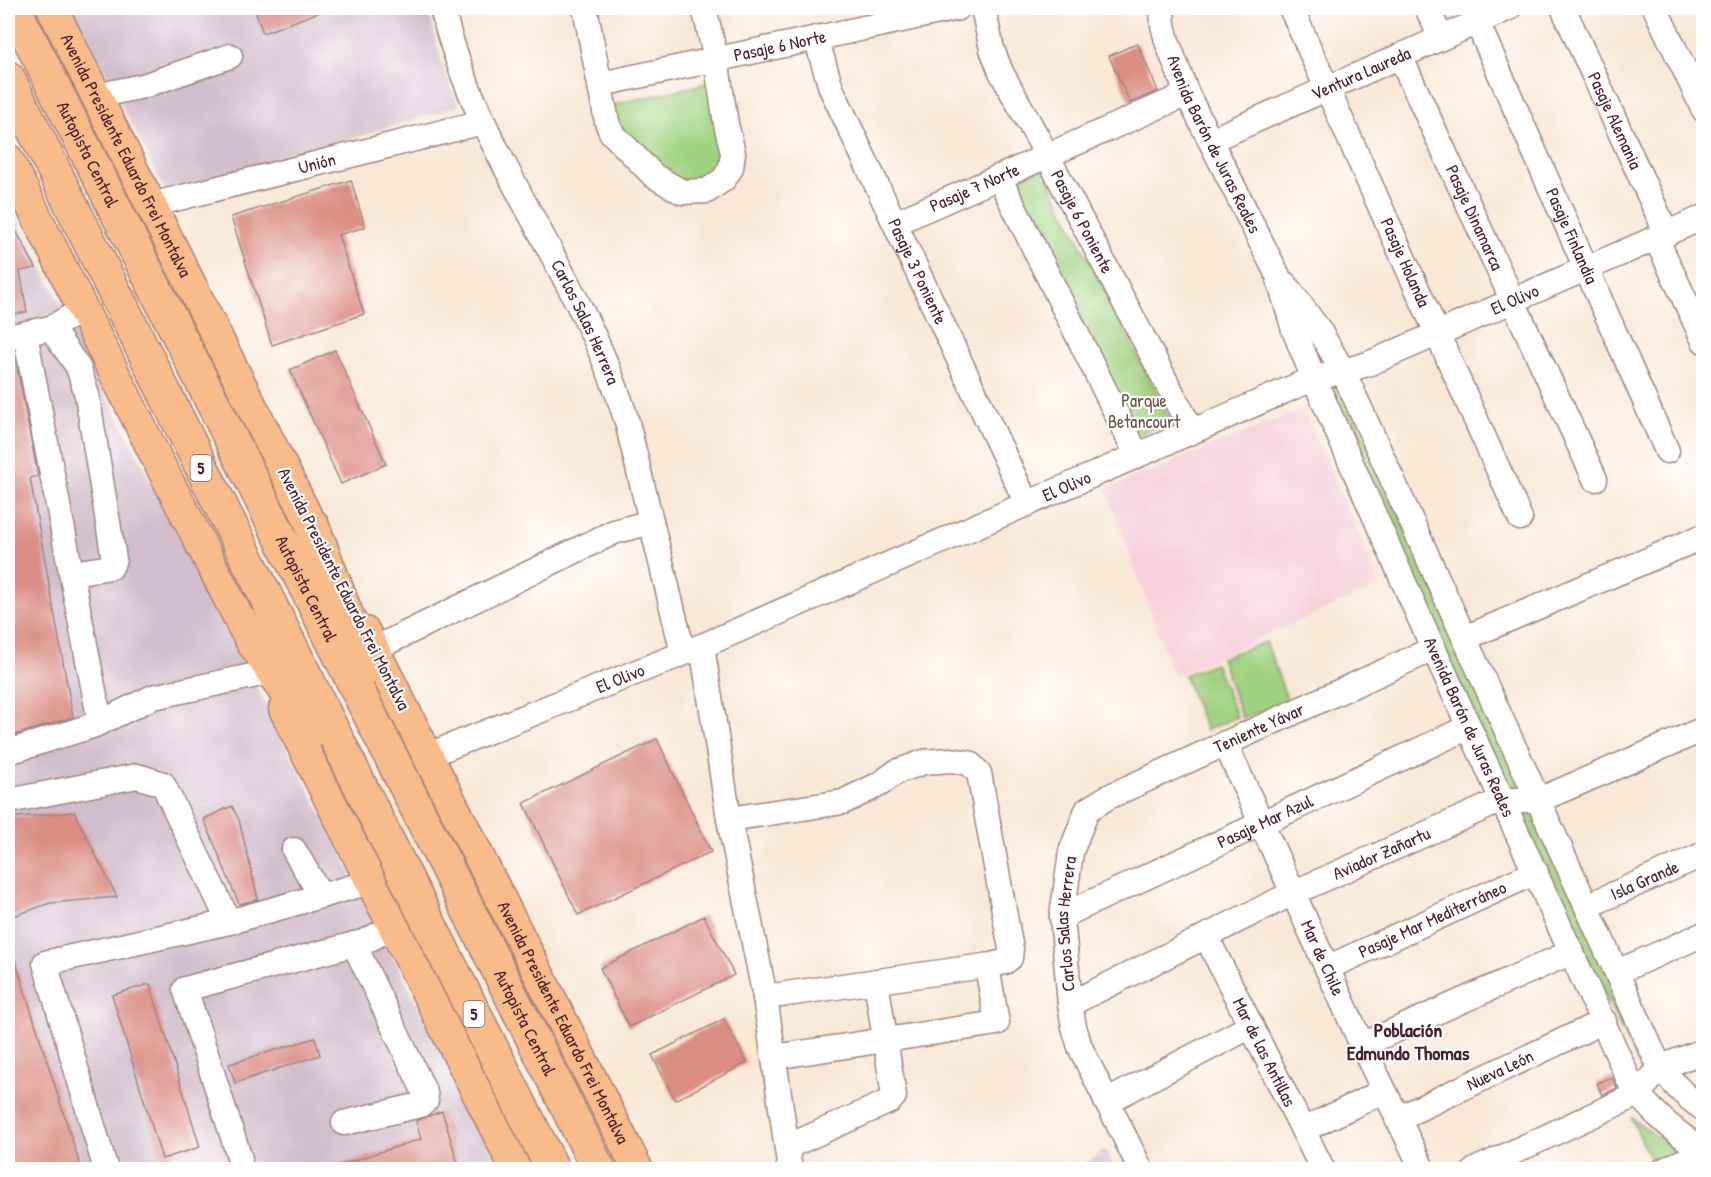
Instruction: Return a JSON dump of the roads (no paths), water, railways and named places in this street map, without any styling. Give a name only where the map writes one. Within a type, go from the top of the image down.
[{"type":"highway","name":"Autopista Central","points":[[14,8],[599,1170]]},
{"type":"highway","name":"Autopista Central","points":[[8,78],[553,1170]]},
{"type":"highway","points":[[312,525],[435,846]]},
{"type":"highway","points":[[242,624],[327,757],[396,858]]},
{"type":"main road","name":"Avenida Presidente Eduardo Frei Montalva","points":[[52,8],[638,1170]]},
{"type":"main road","points":[[8,159],[516,1170]]},
{"type":"street","name":"Carlos Salas Herrera","points":[[442,8],[458,62],[483,122],[594,335],[627,422],[651,522],[692,649],[765,997],[789,1158]]},
{"type":"street","points":[[585,8],[607,122],[611,132],[654,176],[682,192],[706,191],[724,179],[731,168],[733,153],[704,8]]},
{"type":"street","name":"Pasaje 6 Norte","points":[[601,84],[816,38],[893,14],[958,8]]},
{"type":"street","name":"Pasaje 6 Poniente","points":[[983,8],[995,58],[1192,431]]},
{"type":"street","name":"Avenida Barón de Juras Reales","points":[[1162,8],[1167,41],[1187,94],[1278,276],[1294,330],[1314,379],[1433,649],[1630,1082],[1663,1122],[1704,1152]]},
{"type":"street","name":"Pasaje Holanda","points":[[1291,8],[1520,518]]},
{"type":"street","points":[[1427,8],[1441,38]]},
{"type":"street","name":"Ventura Laureda","points":[[1211,140],[1509,8]]},
{"type":"street","name":"Pasaje Alemania","points":[[1563,8],[1704,341]]},
{"type":"street","points":[[1655,8],[1704,110]]},
{"type":"street","name":"Pasaje Finlandia","points":[[1477,22],[1667,451]]},
{"type":"street","name":"Pasaje 3 Poniente","points":[[816,38],[831,88],[1027,504]]},
{"type":"street","points":[[96,96],[143,86],[230,56]]},
{"type":"street","name":"Pasaje Dinamarca","points":[[1400,56],[1595,479]]},
{"type":"street","name":"Pasaje 7 Norte","points":[[895,223],[1187,94]]},
{"type":"street","name":"Unión","points":[[151,205],[483,122]]},
{"type":"street","points":[[999,177],[1137,455]]},
{"type":"street","name":"El Olivo","points":[[429,755],[692,649],[1314,379],[1368,364],[1704,217]]},
{"type":"street","name":"Avenida Barón de Juras Reales","points":[[1278,276],[1303,306],[1343,371],[1661,1067],[1683,1094],[1704,1109]]},
{"type":"street","points":[[84,309],[51,328],[16,335],[72,573],[100,722]]},
{"type":"street","points":[[51,328],[78,367],[87,395],[114,559],[111,567],[72,573]]},
{"type":"street","points":[[374,650],[614,532],[651,522]]},
{"type":"street","points":[[1465,638],[1704,536]]},
{"type":"street","name":"Teniente Yávar","points":[[1087,810],[1108,797],[1433,649]]},
{"type":"street","points":[[8,752],[100,722],[153,697],[266,673]]},
{"type":"street","name":"Pasaje Mar Azul","points":[[1062,916],[1469,727]]},
{"type":"street","name":"Aviador Zañartu","points":[[1070,1004],[1293,893],[1502,800],[1539,800],[1704,729]]},
{"type":"street","name":"Mar de Chile","points":[[1225,743],[1362,1045],[1423,1170]]},
{"type":"street","points":[[729,819],[843,802],[880,784],[896,772],[924,762],[951,760],[969,763],[979,773],[1011,949],[1010,958],[1005,962],[987,966],[765,997]]},
{"type":"street","points":[[8,801],[137,776],[163,784],[229,922]]},
{"type":"street","name":"Carlos Salas Herrera","points":[[1087,810],[1071,852],[1062,916],[1070,1004],[1080,1047],[1141,1170]]},
{"type":"street","points":[[294,850],[321,896]]},
{"type":"street","name":"Isla Grande","points":[[1587,906],[1704,854]]},
{"type":"street","name":"Pasaje Mar Mediterráneo","points":[[1327,968],[1536,872]]},
{"type":"street","points":[[106,1170],[45,963],[229,922],[370,882]]},
{"type":"street","points":[[240,1159],[185,989],[366,941],[392,927]]},
{"type":"street","points":[[1617,972],[1704,934]]},
{"type":"street","name":"Mar de las Antillas","points":[[1206,936],[1323,1170]]},
{"type":"street","points":[[344,1123],[420,1105],[426,1100],[425,1093],[354,944]]},
{"type":"street","points":[[1362,1045],[1572,952]]},
{"type":"street","points":[[774,1057],[997,1023],[987,966]]},
{"type":"street","points":[[789,1158],[890,1101],[894,1096],[876,981]]},
{"type":"street","name":"Nueva León","points":[[1397,1119],[1604,1021]]},
{"type":"street","points":[[1106,1102],[1251,1026]]},
{"type":"street","points":[[1475,1170],[1638,1094],[1661,1067],[1704,1051]]},
{"type":"street","points":[[1303,1130],[1384,1090]]},
{"type":"street","points":[[1664,1170],[1704,1152]]},
{"type":"district","name":"Población Edmundo Thomas","points":[[1408,1042]]},
{"type":"park label","name":"Parque Betancourt","points":[[1144,411]]}]
